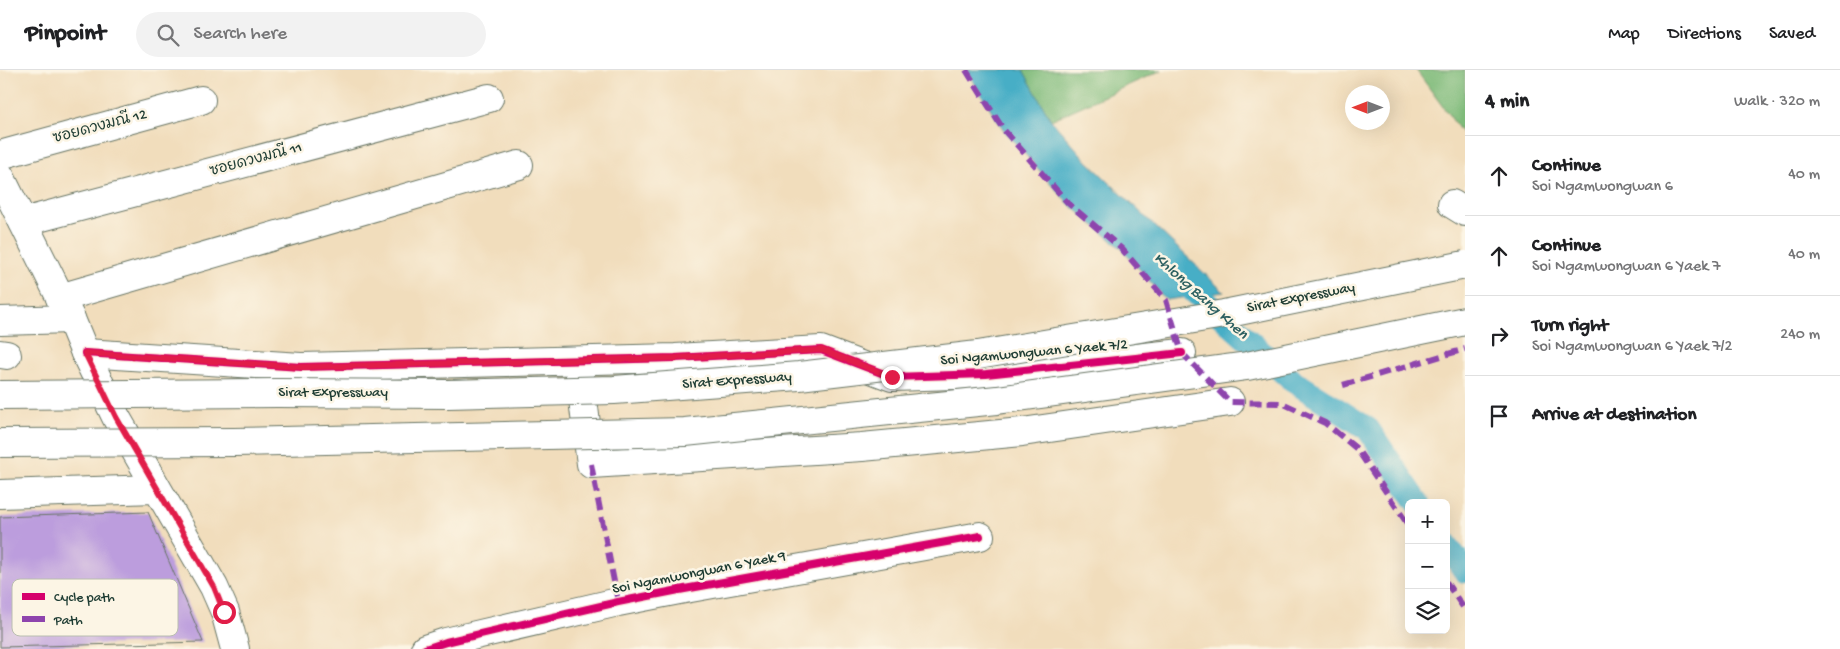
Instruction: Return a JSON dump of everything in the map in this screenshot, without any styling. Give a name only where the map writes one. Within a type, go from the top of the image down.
[{"type":"main road","name":"ซอยดวงมณี 11","points":[[23,222],[490,98]]},
{"type":"main road","name":"ซอยดวงมณี 12","points":[[0,154],[200,100]]},
{"type":"main road","points":[[0,321],[66,308],[519,165]]},
{"type":"main road","points":[[0,176],[66,308],[116,417],[214,587],[235,649]]},
{"type":"main road","name":"Sirat Expressway","points":[[0,395],[448,394],[604,390],[799,376],[988,354],[1224,314],[1465,265]]},
{"type":"main road","points":[[0,443],[234,442],[685,432],[997,400],[1247,366],[1465,322]]},
{"type":"main road","name":"Soi Ngamwongwan 6 Yaek 7/2","points":[[85,353],[301,367],[675,358],[822,350],[892,377],[986,374],[1182,353]]},
{"type":"main road","points":[[579,360],[591,464],[862,447],[1022,432],[1230,402]]},
{"type":"main road","points":[[0,494],[156,489]]},
{"type":"main road","name":"Soi Ngamwongwan 6 Yaek 9","points":[[425,649],[446,642],[618,602],[980,536]]},
{"type":"green space","points":[[1023,70],[1162,70],[1051,120]]},
{"type":"green space","points":[[1416,70],[1465,70],[1465,137]]},
{"type":"water","points":[[966,70],[1023,70],[1051,120],[1087,161],[1224,292],[1166,300],[1122,249],[1068,203],[1003,129]]},
{"type":"building","points":[[148,512],[176,579],[12,579],[12,636],[178,636],[178,583],[203,642],[0,647],[0,517]]},
{"type":"waterway","name":"Khlong Bang Khen","points":[[1175,274],[1293,381],[1368,429],[1415,499]]},
{"type":"waterway","name":"Khlong Bang Khen","points":[[1450,550],[1465,571]]},
{"type":"marked path","points":[[966,70],[1003,129],[1068,203],[1122,249],[1166,300],[1182,353],[1230,402],[1282,403],[1325,423],[1357,449],[1405,520]]},
{"type":"marked path","points":[[1343,385],[1465,349]]},
{"type":"marked path","points":[[591,464],[618,602]]},
{"type":"marked path","points":[[1450,588],[1465,610]]},
{"type":"cycle path","points":[[85,353],[301,367],[675,358],[821,350],[892,377],[986,374],[1182,353]]},
{"type":"cycle path","points":[[425,649],[446,642],[618,602],[980,536]]},
{"type":"route","points":[[224,612],[214,587],[116,417],[85,353],[301,367],[675,358],[822,350],[892,377]]}]
